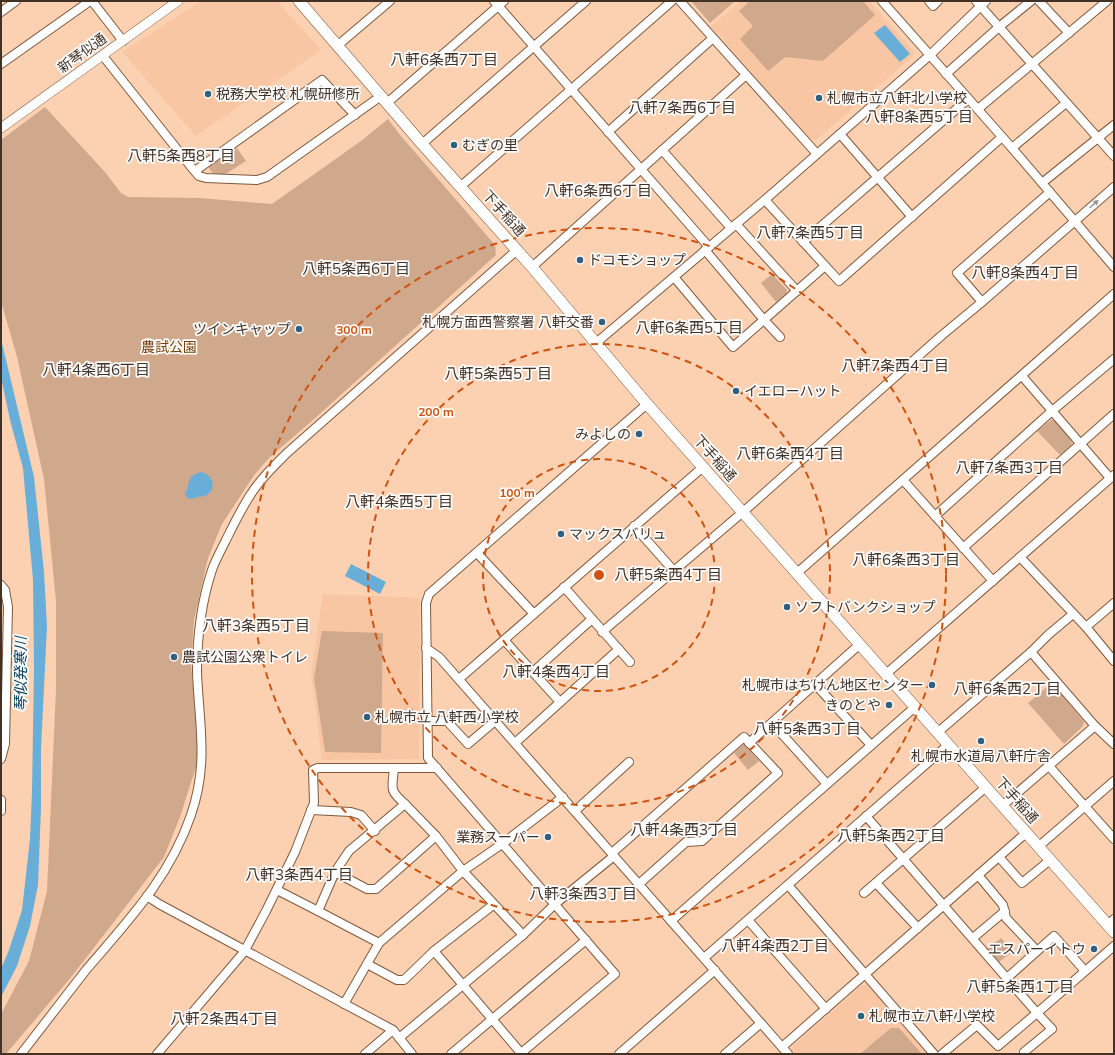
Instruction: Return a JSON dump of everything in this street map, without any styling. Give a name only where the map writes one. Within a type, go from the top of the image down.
[{"type":"main road","name":"下手稲通","points":[[299,1],[422,144],[532,267],[647,404],[1038,847],[1112,925]]},
{"type":"street","points":[[1,12],[16,1]]},
{"type":"street","points":[[1,64],[91,1],[123,41]]},
{"type":"street","name":"新琴似通","points":[[1,128],[103,56],[177,1]]},
{"type":"street","points":[[337,46],[390,1]]},
{"type":"street","points":[[422,144],[586,1]]},
{"type":"street","points":[[460,187],[672,1]]},
{"type":"street","points":[[680,1],[817,154]]},
{"type":"street","points":[[882,1],[978,109],[1114,267]]},
{"type":"street","points":[[928,1],[933,6],[938,1]]},
{"type":"street","points":[[946,74],[1031,1]]},
{"type":"street","points":[[1038,1],[1069,33]]},
{"type":"street","points":[[978,109],[1107,1]]},
{"type":"street","points":[[103,56],[199,176],[206,178],[257,180],[267,177],[355,115],[384,100],[498,3],[571,90],[641,169],[764,320],[780,337]]},
{"type":"street","points":[[596,343],[734,226],[930,55],[981,3],[999,27],[1114,156]]},
{"type":"street","points":[[608,132],[714,38]]},
{"type":"street","points":[[532,267],[746,75]]},
{"type":"street","points":[[195,171],[322,80],[355,115]]},
{"type":"street","points":[[803,242],[968,99]]},
{"type":"street","points":[[1012,148],[1066,103]]},
{"type":"street","points":[[1042,183],[1114,125]]},
{"type":"street","points":[[840,134],[912,217]]},
{"type":"street","points":[[764,200],[839,281],[1002,137]]},
{"type":"street","points":[[662,150],[796,291]]},
{"type":"street","points":[[602,632],[743,512],[941,336],[1114,187]]},
{"type":"street","points":[[982,302],[957,273],[1050,192]]},
{"type":"street","points":[[21,1054],[147,896],[168,867],[178,848],[191,814],[198,790],[202,765],[198,641],[203,603],[212,569],[233,526],[252,493],[272,468],[288,453],[517,250]]},
{"type":"street","points":[[674,277],[733,346],[825,266]]},
{"type":"street","points":[[797,573],[1114,294]]},
{"type":"street","points":[[935,516],[1052,411],[1114,359]]},
{"type":"street","points":[[886,674],[1112,476],[1080,443],[1022,376]]},
{"type":"street","points":[[434,951],[521,1054],[615,974],[428,758],[426,603],[430,594],[647,404]]},
{"type":"street","points":[[963,548],[1114,414]]},
{"type":"street","points":[[459,680],[703,467]]},
{"type":"street","points":[[903,480],[993,581]]},
{"type":"street","points":[[634,526],[674,571]]},
{"type":"street","points":[[477,553],[534,614]]},
{"type":"street","points":[[1020,557],[1086,627],[1114,661]]},
{"type":"street","points":[[1,585],[5,590],[8,607],[4,631],[5,744],[1,759]]},
{"type":"street","points":[[564,587],[602,632],[630,662]]},
{"type":"street","points":[[1086,627],[1114,603]]},
{"type":"street","points":[[937,733],[1073,614]]},
{"type":"street","points":[[533,672],[592,619]]},
{"type":"street","points":[[504,640],[560,702]]},
{"type":"street","points":[[749,743],[860,644]]},
{"type":"street","points":[[426,648],[439,657],[788,1054]]},
{"type":"street","points":[[515,743],[619,649]]},
{"type":"street","points":[[1031,652],[1095,726],[1114,744]]},
{"type":"street","points":[[815,684],[871,745]]},
{"type":"street","points":[[671,920],[915,707]]},
{"type":"street","points":[[427,721],[447,721],[468,744],[496,721]]},
{"type":"street","points":[[772,723],[827,784]]},
{"type":"street","points":[[1002,806],[1095,726]]},
{"type":"street","points":[[399,1038],[523,935],[554,904],[613,855],[744,737],[778,773],[702,841],[686,842],[639,884]]},
{"type":"street","points":[[704,958],[948,745]]},
{"type":"street","points":[[575,811],[629,762]]},
{"type":"street","points":[[1048,765],[1114,839]]},
{"type":"street","points":[[157,1054],[245,950],[295,852],[314,803],[313,770],[318,768],[437,768]]},
{"type":"street","points":[[394,769],[392,788],[394,795],[405,804],[436,836],[463,871],[523,935]]},
{"type":"street","points":[[1038,847],[1114,781]]},
{"type":"street","points":[[864,893],[986,787]]},
{"type":"street","points":[[344,1004],[379,943],[463,871],[502,844],[563,797]]},
{"type":"street","points":[[1,800],[1,811]]},
{"type":"street","points":[[318,911],[335,872],[348,851],[375,831],[405,804]]},
{"type":"street","points":[[311,810],[351,812],[361,815],[375,831]]},
{"type":"street","points":[[866,816],[1052,1029],[1024,1052]]},
{"type":"street","points":[[782,1047],[1026,833]]},
{"type":"street","points":[[335,872],[367,889],[376,889],[436,836]]},
{"type":"street","points":[[999,857],[1022,883],[1050,860]]},
{"type":"street","points":[[978,875],[1004,905],[1006,918],[1037,951]]},
{"type":"street","points":[[876,882],[918,928]]},
{"type":"street","points":[[788,885],[934,1054]]},
{"type":"street","points":[[276,890],[379,943]]},
{"type":"street","points":[[147,896],[393,1030],[412,1054]]},
{"type":"street","points":[[367,964],[397,980],[404,980],[434,951],[494,905]]},
{"type":"street","points":[[973,938],[1005,911]]},
{"type":"street","points":[[748,920],[826,1009]]},
{"type":"street","points":[[1007,978],[1054,936],[1085,971]]},
{"type":"street","points":[[451,1054],[586,940]]},
{"type":"street","points":[[942,1054],[977,1025],[998,1046],[1114,946]]},
{"type":"street","points":[[619,1054],[715,970]]},
{"type":"street","points":[[725,1054],[760,1023]]},
{"type":"street","points":[[365,1054],[393,1030]]},
{"type":"shaded area","name":"税務大学校 札幌研修所","points":[[201,1],[277,1],[321,50],[196,136],[122,52]]},
{"type":"shaded area","name":"札幌市立八軒北小学校","points":[[741,1],[869,1],[914,52],[911,58],[816,140],[810,139],[711,26]]},
{"type":"shaded area","name":"札幌市立 八軒西小学校","points":[[323,594],[420,598],[419,759],[322,760],[311,675]]},
{"type":"shaded area","name":"札幌市立八軒小学校","points":[[862,985],[868,985],[927,1054],[794,1054],[791,1050],[792,1047]]},
{"type":"green space","points":[[691,1],[735,1],[710,23]]},
{"type":"green space","points":[[750,1],[863,1],[875,15],[823,61],[785,57],[768,71],[740,39],[753,26],[739,11]]},
{"type":"green space","name":"農試公園","points":[[45,107],[105,172],[121,193],[128,197],[200,198],[272,204],[361,141],[388,119],[495,245],[496,255],[270,457],[255,474],[222,524],[208,558],[194,620],[191,664],[198,736],[197,764],[180,817],[164,857],[72,976],[6,1054],[1,1054],[1,1014],[29,961],[47,891],[56,689],[56,601],[44,479],[17,357],[1,301],[1,140]]},
{"type":"green space","points":[[237,148],[246,161],[224,175],[213,173],[208,167]]},
{"type":"green space","points":[[772,274],[787,290],[787,293],[776,302],[761,283]]},
{"type":"green space","points":[[1051,420],[1055,420],[1072,442],[1071,446],[1060,455],[1037,431]]},
{"type":"green space","points":[[322,631],[383,633],[381,753],[325,752],[314,678]]},
{"type":"green space","points":[[1052,683],[1084,722],[1083,726],[1064,744],[1028,703]]},
{"type":"green space","points":[[744,744],[759,761],[748,770],[734,753]]},
{"type":"green space","points":[[1001,938],[1013,951],[999,962],[987,949]]},
{"type":"green space","points":[[891,1028],[899,1028],[922,1054],[860,1054]]},
{"type":"water","points":[[885,25],[910,54],[900,62],[874,33]]},
{"type":"water","points":[[1,339],[34,477],[44,572],[47,626],[41,749],[41,808],[38,885],[30,926],[17,966],[1,997],[1,969],[22,910],[30,839],[34,668],[33,580],[23,468],[10,420],[1,377]]},
{"type":"water","points":[[201,472],[210,477],[212,480],[212,489],[204,496],[192,499],[187,498],[185,493],[191,477]]},
{"type":"water","points":[[351,564],[386,582],[380,594],[345,576]]},
{"type":"place","name":"税務大学校 札幌研修所","points":[[208,94]]},
{"type":"place","name":"札幌市立八軒北小学校","points":[[819,98]]},
{"type":"place","name":"むぎの里","points":[[454,145]]},
{"type":"place","name":"ドコモショップ","points":[[580,260]]},
{"type":"place","name":"札幌方面西警察署 八軒交番","points":[[602,322]]},
{"type":"place","name":"ツインキャップ","points":[[299,329]]},
{"type":"place","name":"イエローハット","points":[[736,391]]},
{"type":"place","name":"みよしの","points":[[639,434]]},
{"type":"place","name":"マックスバリュ","points":[[561,534]]},
{"type":"place","name":"ソフトバンクショップ","points":[[787,607]]},
{"type":"place","name":"農試公園公衆トイレ","points":[[174,657]]},
{"type":"place","name":"札幌市はちけん地区センター","points":[[932,685]]},
{"type":"place","name":"きのとや","points":[[889,705]]},
{"type":"place","name":"札幌市立 八軒西小学校","points":[[367,717]]},
{"type":"place","name":"札幌市水道局八軒庁舎","points":[[981,741]]},
{"type":"place","name":"業務スーパー","points":[[548,837]]},
{"type":"place","name":"エスパーイトウ","points":[[1094,949]]},
{"type":"place","name":"札幌市立八軒小学校","points":[[861,1016]]},
{"type":"district","name":"八軒6条西7丁目","points":[[444,60]]},
{"type":"district","name":"八軒7条西6丁目","points":[[682,108]]},
{"type":"district","name":"八軒8条西5丁目","points":[[919,117]]},
{"type":"district","name":"八軒5条西8丁目","points":[[181,156]]},
{"type":"district","name":"八軒6条西6丁目","points":[[598,191]]},
{"type":"district","name":"八軒7条西5丁目","points":[[810,233]]},
{"type":"district","name":"八軒5条西6丁目","points":[[356,269]]},
{"type":"district","name":"八軒8条西4丁目","points":[[1025,273]]},
{"type":"district","name":"八軒6条西5丁目","points":[[689,328]]},
{"type":"district","name":"八軒7条西4丁目","points":[[895,366]]},
{"type":"district","name":"八軒4条西6丁目","points":[[96,370]]},
{"type":"district","name":"八軒5条西5丁目","points":[[498,374]]},
{"type":"district","name":"八軒6条西4丁目","points":[[790,454]]},
{"type":"district","name":"八軒7条西3丁目","points":[[1009,468]]},
{"type":"district","name":"八軒4条西5丁目","points":[[399,502]]},
{"type":"district","name":"八軒6条西3丁目","points":[[906,560]]},
{"type":"district","name":"八軒5条西4丁目","points":[[668,575]]},
{"type":"district","name":"八軒3条西5丁目","points":[[256,626]]},
{"type":"district","name":"八軒4条西4丁目","points":[[556,672]]},
{"type":"district","name":"八軒6条西2丁目","points":[[1007,689]]},
{"type":"district","name":"八軒5条西3丁目","points":[[807,729]]},
{"type":"district","name":"八軒4条西3丁目","points":[[684,830]]},
{"type":"district","name":"八軒5条西2丁目","points":[[891,836]]},
{"type":"district","name":"八軒3条西4丁目","points":[[299,875]]},
{"type":"district","name":"八軒3条西3丁目","points":[[583,894]]},
{"type":"district","name":"八軒4条西2丁目","points":[[775,946]]},
{"type":"district","name":"八軒5条西1丁目","points":[[1020,987]]},
{"type":"district","name":"八軒2条西4丁目","points":[[224,1019]]},
{"type":"water label","name":"琴似発寒川","points":[[21,674]]}]
